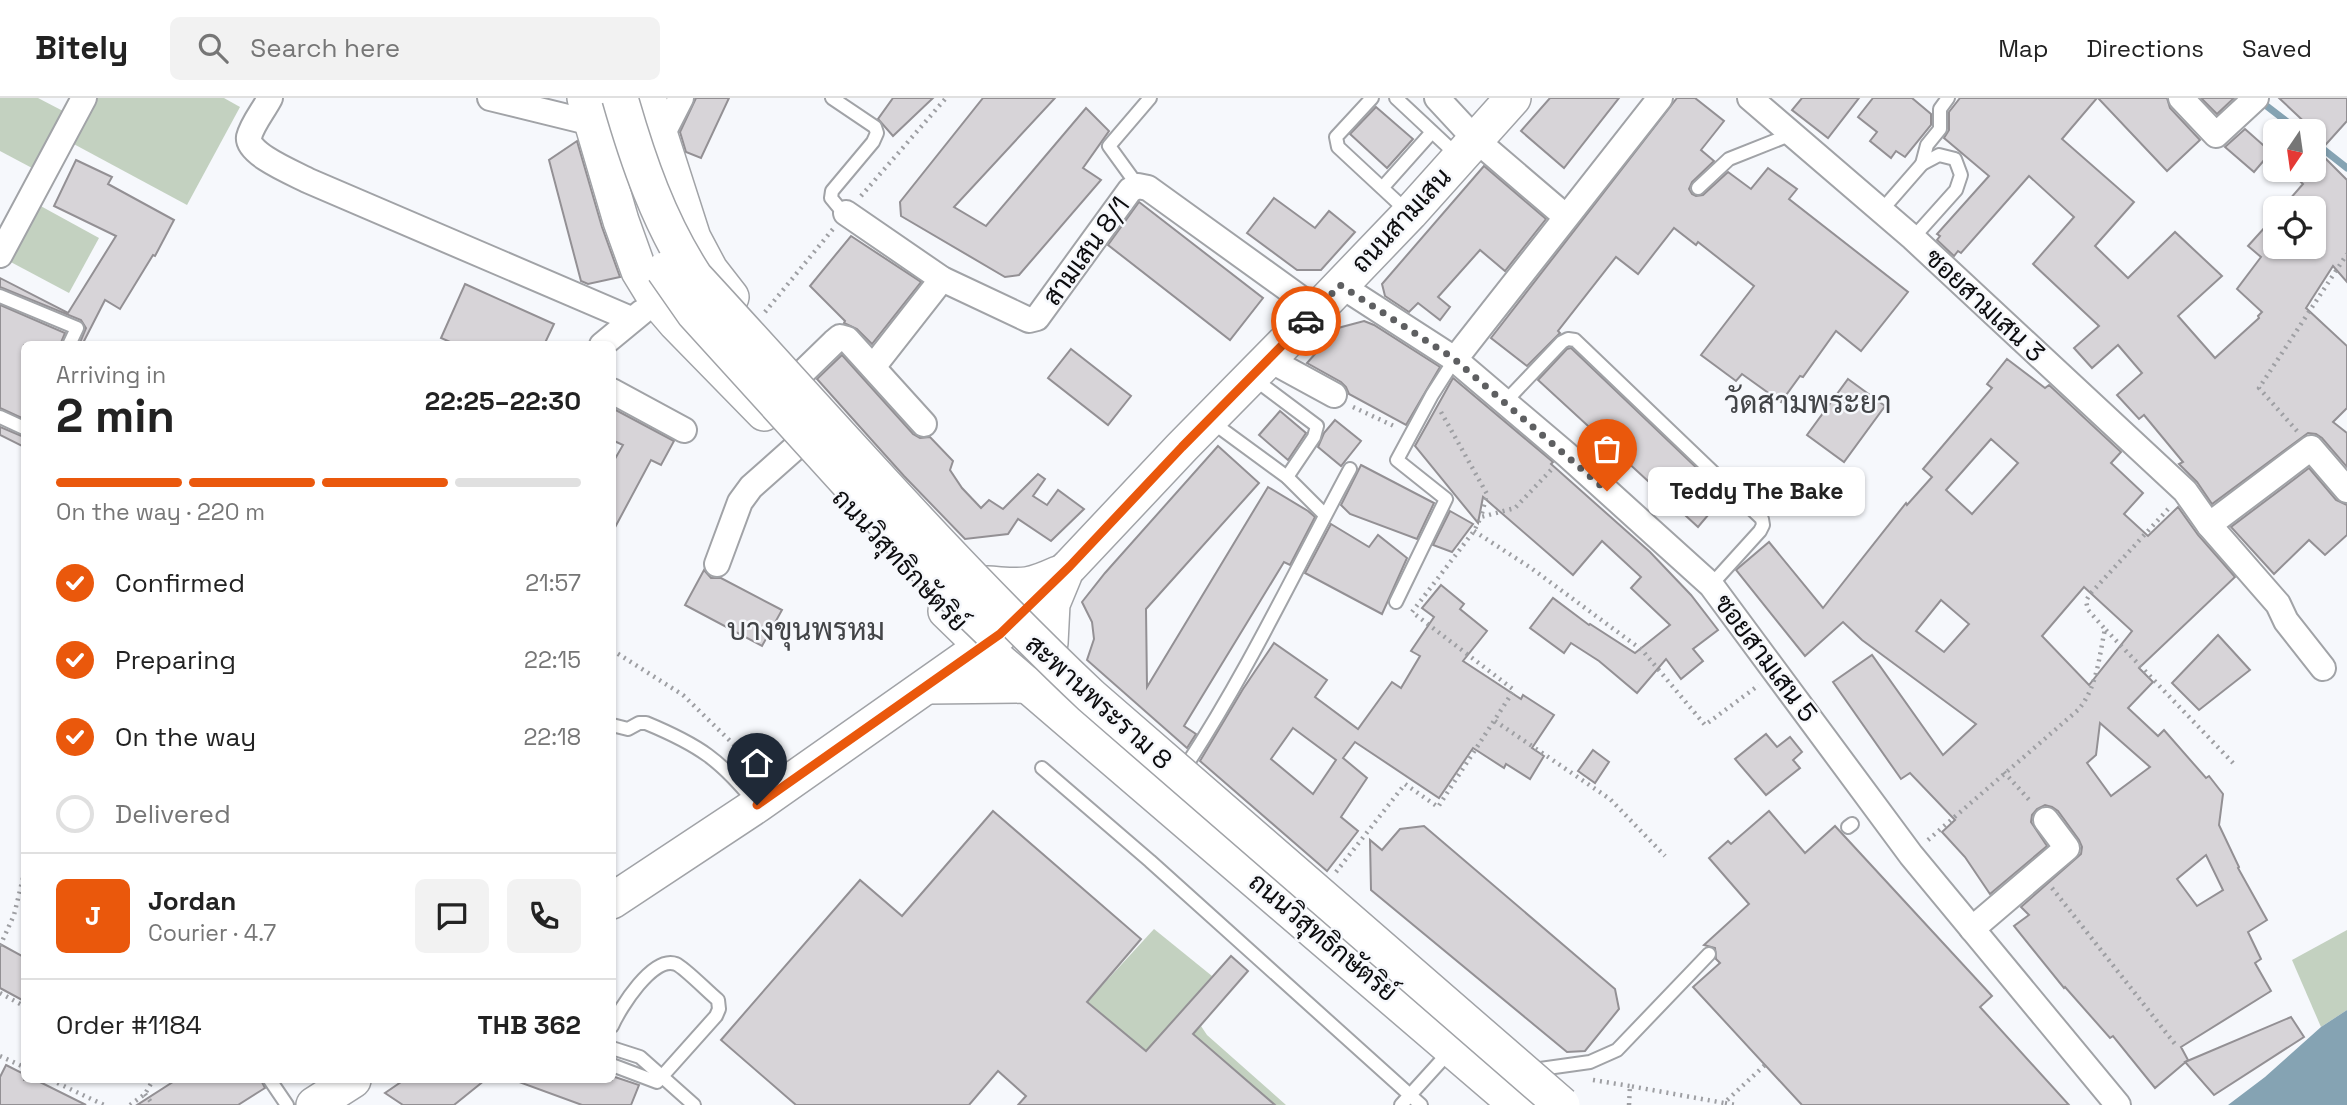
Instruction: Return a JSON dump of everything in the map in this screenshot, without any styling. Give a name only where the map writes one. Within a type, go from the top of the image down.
[{"type":"main road","name":"สะพานพระราม 8","points":[[620,98],[633,143],[672,242],[695,277],[952,558],[1016,626],[1091,696],[1549,1096]]},
{"type":"main road","name":"ถนนวิสุทธิกษัตริย์","points":[[648,98],[693,238],[710,270],[753,326],[981,577],[1020,616],[1325,887],[1549,1096]]},
{"type":"main road","name":"ถนนสามเสน","points":[[616,898],[769,797],[928,686],[983,647],[1020,616],[1410,213],[1513,98]]},
{"type":"main road","name":"สะพานพระราม 8","points":[[594,106],[640,220],[651,297],[694,313],[941,584],[1061,700],[1549,1096]]},
{"type":"main road","name":"ถนนวิสุทธิกษัตริย์","points":[[651,297],[796,447],[934,599],[983,647],[1517,1105]]},
{"type":"main road","points":[[1028,685],[928,686],[941,658],[945,641],[934,599],[954,600],[965,594],[981,577],[1021,587],[1065,572]]},
{"type":"main road","points":[[1050,643],[1052,604],[1065,572]]},
{"type":"street","points":[[0,255],[83,98]]},
{"type":"street","points":[[270,98],[249,136],[249,144],[268,160],[334,192],[651,297],[606,341]]},
{"type":"street","points":[[491,98],[594,106]]},
{"type":"street","points":[[660,139],[681,98]]},
{"type":"street","points":[[1437,98],[1467,148],[1566,216]]},
{"type":"street","points":[[1455,359],[1660,98]]},
{"type":"street","name":"ซอยสามเสน 3","points":[[1750,98],[1913,238],[2185,491],[2209,525],[2273,597],[2286,621],[2323,668]]},
{"type":"street","points":[[2181,98],[2216,135],[2256,98]]},
{"type":"street","name":"สามเสน 8/1","points":[[845,214],[942,279],[1029,320],[1037,318],[1130,190],[1138,186],[1147,188],[1329,298]]},
{"type":"street","points":[[873,367],[942,279]]},
{"type":"street","name":"ซอยสามเสน 5","points":[[1329,298],[1455,359],[1711,584],[1911,855],[2118,1105]]},
{"type":"street","points":[[799,376],[840,337],[847,339],[924,424]]},
{"type":"street","points":[[1260,368],[1341,400]]},
{"type":"street","points":[[616,393],[684,430]]},
{"type":"street","points":[[717,564],[740,502],[751,487],[796,447]]},
{"type":"street","points":[[2209,525],[2311,448],[2347,490]]},
{"type":"street","points":[[1972,929],[2067,848],[2046,820]]},
{"type":"lane","points":[[1138,186],[1109,146],[1150,98]]},
{"type":"lane","points":[[1372,98],[1336,137],[1336,142],[1338,147],[1410,213]]},
{"type":"lane","points":[[1396,98],[1432,132],[1467,148]]},
{"type":"lane","points":[[1922,164],[1927,145],[1940,129],[1940,109],[1948,98]]},
{"type":"lane","points":[[835,99],[875,127],[877,133],[873,142],[832,191],[831,198],[845,214]]},
{"type":"lane","points":[[1383,187],[1432,132]]},
{"type":"lane","points":[[1698,188],[1729,159],[1792,134]]},
{"type":"lane","points":[[1881,211],[1922,164],[1939,155],[1955,159],[1961,175],[1956,190],[1913,238]]},
{"type":"lane","points":[[0,296],[77,328],[71,341]]},
{"type":"lane","points":[[1505,402],[1562,342],[1575,340],[1762,519],[1760,531],[1711,584]]},
{"type":"lane","points":[[1396,602],[1447,499],[1397,460],[1455,359]]},
{"type":"lane","points":[[1260,368],[1317,426],[1314,437],[1287,477]]},
{"type":"lane","points":[[0,417],[21,427]]},
{"type":"lane","points":[[1209,419],[1287,477],[1325,515]]},
{"type":"lane","points":[[1186,766],[1247,666],[1350,469]]},
{"type":"lane","points":[[616,727],[624,730],[639,723],[646,723],[695,745],[731,773],[769,797]]},
{"type":"lane","points":[[1042,768],[1421,1105]]},
{"type":"lane","points":[[1549,1096],[1590,1062],[1617,1050],[1709,954]]},
{"type":"lane","points":[[616,1017],[650,971],[662,963],[676,964],[718,1000],[719,1009],[716,1016],[659,1079]]},
{"type":"lane","points":[[1401,1105],[1453,1048]]},
{"type":"lane","points":[[619,1050],[694,1105]]},
{"type":"lane","points":[[616,1066],[659,1079]]},
{"type":"lane","points":[[272,1083],[287,1105]]},
{"type":"path","points":[[2311,448],[2259,388],[2347,254]]},
{"type":"path","points":[[1325,887],[1405,784],[1438,807],[1514,690],[1412,612],[1474,531],[1481,517],[1486,494],[1432,395]]},
{"type":"path","points":[[1341,400],[1397,428],[1405,419]]},
{"type":"path","points":[[1481,517],[1515,508],[1566,454]]},
{"type":"path","points":[[2185,491],[2086,601],[2088,610],[2105,629],[2233,763]]},
{"type":"path","points":[[1474,531],[1531,568],[1642,650],[1705,725],[1777,673]]},
{"type":"path","points":[[1911,855],[2078,710],[2092,688],[2105,629]]},
{"type":"path","points":[[616,653],[683,695],[769,797]]},
{"type":"path","points":[[1495,721],[1610,799],[1665,856]]},
{"type":"path","points":[[2004,772],[2046,820]]},
{"type":"path","points":[[2039,871],[2175,1044]]},
{"type":"path","points":[[0,946],[14,915],[21,889]]},
{"type":"path","points":[[0,993],[21,1004]]},
{"type":"path","points":[[0,1056],[21,1066]]},
{"type":"path","points":[[1724,1103],[1765,1065]]},
{"type":"path","points":[[57,1083],[104,1105]]},
{"type":"path","points":[[130,1105],[145,1094],[151,1083]]},
{"type":"path","points":[[1629,1105],[1630,1086],[1736,1105]]},
{"type":"path","points":[[145,1094],[153,1105]]},
{"type":"green space","points":[[0,98],[38,98],[63,111],[32,168],[0,151]]},
{"type":"green space","points":[[94,98],[224,98],[240,107],[187,205],[70,142]]},
{"type":"green space","points":[[37,204],[99,238],[69,293],[7,260]]},
{"type":"green space","points":[[1154,929],[1212,976],[1146,1051],[1087,1002]]},
{"type":"green space","points":[[2347,930],[2347,1010],[2321,1027],[2292,960]]},
{"type":"green space","points":[[1201,1026],[1207,1035],[1286,1105],[1275,1105],[1193,1034]]},
{"type":"water","points":[[2347,1010],[2347,1105],[2228,1105],[2265,1077],[2321,1027]]},
{"type":"building","points":[[696,98],[729,98],[701,158],[686,152],[680,132]]},
{"type":"building","points":[[893,98],[933,98],[893,136],[878,119]]},
{"type":"building","points":[[983,98],[1055,98],[954,207],[986,226],[1086,108],[1109,131],[1083,168],[1101,180],[1019,275],[1005,277],[901,216],[900,202]]},
{"type":"building","points":[[1550,98],[1619,98],[1564,168],[1521,131]]},
{"type":"building","points":[[1677,98],[1695,98],[1724,121],[1701,150],[1714,161],[1692,182],[1689,189],[1692,194],[1703,195],[1728,172],[1751,189],[1768,168],[1797,189],[1789,199],[1908,292],[1861,351],[1836,331],[1781,402],[1742,374],[1736,381],[1701,355],[1754,286],[1698,242],[1696,245],[1674,228],[1638,274],[1616,257],[1558,331],[1560,333],[1527,366],[1491,338]]},
{"type":"building","points":[[1802,98],[1859,98],[1828,138],[1792,110]]},
{"type":"building","points":[[1873,98],[1912,98],[1931,114],[1931,125],[1905,157],[1896,151],[1891,158],[1870,141],[1877,132],[1858,117]]},
{"type":"building","points":[[1960,98],[2097,98],[2062,139],[2134,202],[2095,246],[2128,278],[2175,232],[2222,276],[2178,316],[2215,358],[2259,318],[2262,312],[2237,289],[2261,257],[2248,246],[2263,229],[2263,259],[2326,259],[2326,196],[2292,196],[2303,184],[2301,182],[2326,182],[2326,159],[2347,180],[2347,282],[2333,266],[2306,308],[2347,346],[2347,408],[2333,422],[2347,433],[2347,467],[2322,438],[2308,433],[2212,504],[2197,482],[2179,464],[2183,462],[2144,415],[2139,419],[2117,395],[2142,373],[2118,345],[2092,368],[2074,348],[2099,326],[2033,264],[2074,217],[2029,176],[1961,253],[1958,251],[1954,256],[1937,240],[1940,236],[1937,234],[1989,176],[1944,138],[1949,130],[1949,112]]},
{"type":"building","points":[[2098,98],[2167,98],[2170,108],[2200,140],[2167,171]]},
{"type":"building","points":[[2201,98],[2234,98],[2217,114]]},
{"type":"building","points":[[2279,98],[2347,98],[2347,121],[2326,144],[2326,119],[2301,119]]},
{"type":"building","points":[[1376,107],[1413,139],[1387,168],[1350,134]]},
{"type":"building","points":[[2245,129],[2263,145],[2263,161],[2254,172],[2225,147]]},
{"type":"building","points":[[577,141],[620,277],[588,284],[581,281],[549,160]]},
{"type":"building","points":[[76,160],[112,177],[108,184],[174,220],[155,256],[153,255],[120,309],[105,300],[84,341],[81,341],[86,328],[81,320],[0,287],[0,278],[68,313],[116,236],[54,206]]},
{"type":"building","points":[[1484,166],[1546,219],[1505,271],[1480,250],[1438,297],[1450,307],[1440,320],[1418,303],[1409,312],[1385,296],[1382,284]]},
{"type":"building","points":[[1274,198],[1315,228],[1329,211],[1355,232],[1321,270],[1297,270],[1247,233]]},
{"type":"building","points":[[1139,202],[1263,298],[1230,340],[1108,245]]},
{"type":"building","points":[[851,236],[921,282],[872,344],[857,329],[844,323],[810,286]]},
{"type":"building","points":[[465,284],[554,324],[546,341],[448,341],[441,338]]},
{"type":"building","points":[[0,305],[65,333],[62,341],[21,341],[21,418],[0,408]]},
{"type":"building","points":[[1364,321],[1440,367],[1406,425],[1349,394],[1341,382],[1307,363],[1338,328]]},
{"type":"building","points":[[1571,348],[1725,495],[1698,527],[1538,380]]},
{"type":"building","points":[[1071,349],[1131,396],[1108,425],[1048,378]]},
{"type":"building","points":[[842,355],[913,434],[920,438],[930,437],[953,461],[950,470],[981,508],[989,500],[1003,509],[1038,474],[1045,479],[1033,496],[1047,505],[1058,490],[1084,509],[1051,541],[1018,519],[1008,534],[965,539],[817,379]]},
{"type":"building","points":[[2007,359],[2045,388],[2049,385],[2121,452],[2111,463],[2143,493],[2124,514],[2148,536],[2178,507],[2198,535],[2235,577],[2139,668],[2153,682],[2128,708],[2158,736],[2164,730],[2223,794],[2219,825],[2238,868],[2267,920],[2248,932],[2261,959],[2255,963],[2271,991],[2181,1047],[2188,1060],[2155,1088],[2113,1036],[2110,1038],[2064,988],[2014,926],[2029,915],[2021,907],[2081,854],[2079,840],[2058,811],[2045,805],[2032,815],[2031,822],[2047,846],[1990,894],[1965,857],[1942,832],[1955,820],[1910,773],[1901,779],[1833,682],[1872,655],[1943,755],[1976,724],[1862,640],[1843,622],[1805,656],[1736,570],[1769,542],[1823,608],[1906,503],[1907,505],[1932,477],[1923,469],[1992,388],[1987,384]],"holes":[[[1991,439],[2018,463],[1972,514],[1946,490]],[[2084,587],[2132,631],[2089,685],[2042,636]],[[1941,600],[1969,624],[1944,652],[1916,631]],[[2100,723],[2150,767],[2111,796],[2087,763],[2096,755]],[[2206,855],[2223,890],[2197,906],[2177,879]]]},
{"type":"building","points":[[1453,378],[1553,462],[1551,464],[1650,552],[1691,595],[1718,630],[1693,649],[1703,661],[1681,679],[1666,659],[1637,693],[1599,661],[1571,643],[1564,653],[1530,628],[1553,598],[1589,625],[1635,653],[1670,625],[1631,588],[1641,577],[1602,541],[1573,575],[1483,497],[1478,523],[1415,446]]},
{"type":"building","points":[[1848,379],[1885,406],[1844,462],[1807,435]]},
{"type":"building","points":[[616,410],[674,441],[661,465],[651,460],[616,526],[616,457],[623,445],[616,442]]},
{"type":"building","points":[[1280,411],[1306,433],[1288,460],[1259,435]]},
{"type":"building","points":[[1335,420],[1361,441],[1341,466],[1318,447],[1324,433]]},
{"type":"building","points":[[0,427],[21,436],[21,446],[0,435]]},
{"type":"building","points":[[1218,446],[1259,483],[1146,609],[1147,687],[1268,487],[1315,517],[1290,565],[1284,562],[1184,726],[1196,734],[1187,748],[1087,660],[1094,639],[1092,622],[1082,602]]},
{"type":"building","points":[[1361,465],[1434,503],[1417,539],[1350,514],[1341,505]]},
{"type":"building","points":[[2309,468],[2336,500],[2347,505],[2347,535],[2325,555],[2309,540],[2274,574],[2231,527]]},
{"type":"building","points":[[1450,511],[1473,524],[1452,552],[1433,545]]},
{"type":"building","points":[[1331,524],[1369,547],[1378,535],[1407,558],[1382,614],[1305,573]]},
{"type":"building","points":[[704,570],[711,578],[721,578],[782,610],[762,646],[685,605]]},
{"type":"building","points":[[1441,585],[1464,604],[1460,609],[1487,631],[1463,661],[1521,699],[1523,695],[1554,715],[1532,748],[1544,756],[1530,779],[1506,764],[1504,768],[1473,748],[1439,798],[1355,742],[1343,758],[1367,778],[1341,817],[1358,831],[1327,871],[1200,761],[1274,643],[1327,680],[1315,697],[1358,729],[1392,682],[1401,688],[1420,656],[1411,651],[1434,617],[1422,608]],"holes":[[[1293,728],[1336,760],[1313,794],[1271,759]]]},
{"type":"building","points":[[2218,635],[2250,670],[2199,710],[2172,683]]},
{"type":"building","points":[[1766,734],[1777,747],[1790,737],[1802,752],[1793,760],[1800,768],[1766,795],[1735,759]]},
{"type":"building","points":[[1593,750],[1609,762],[1595,783],[1578,771]]},
{"type":"building","points":[[993,811],[1141,939],[1087,1002],[1146,1051],[1231,956],[1248,971],[1193,1034],[1275,1105],[1018,1105],[1026,1096],[998,1071],[969,1105],[796,1105],[721,1040],[860,880],[902,916]]},
{"type":"building","points":[[1769,811],[1805,853],[1835,826],[1992,996],[1980,1007],[2069,1105],[1802,1105],[1693,987],[1720,963],[1716,959],[1715,948],[1704,945],[1749,904],[1709,858],[1728,841],[1731,844]]},
{"type":"building","points":[[1424,826],[1615,989],[1619,1009],[1585,1051],[1567,1052],[1371,890],[1370,840],[1382,850],[1400,829]]},
{"type":"building","points":[[0,944],[21,955],[21,999],[0,988]]},
{"type":"building","points":[[2291,1017],[2304,1037],[2214,1095],[2185,1062]]},
{"type":"building","points":[[6,1065],[21,1072],[21,1083],[42,1083],[86,1105],[0,1105],[0,1077]]},
{"type":"building","points":[[616,1077],[639,1085],[631,1105],[582,1105],[522,1083],[616,1083]]},
{"type":"building","points":[[171,1083],[262,1083],[265,1088],[238,1105],[137,1105]]},
{"type":"building","points":[[400,1083],[481,1083],[454,1105],[403,1105],[385,1093]]},
{"type":"waterway","points":[[2264,104],[2283,119]]},
{"type":"waterway","points":[[2326,151],[2347,168]]},
{"type":"way so far","points":[[1306,321],[1340,285],[1453,358],[1607,491]]},
{"type":"place","name":"Teddy The Bake","points":[[1607,491]]},
{"type":"district","name":"วัดสามพระยา","points":[[1808,403]]},
{"type":"district","name":"บางขุนพรหม","points":[[806,630]]},
{"type":"route","points":[[757,805],[1000,634],[1070,566],[1306,321]]}]
